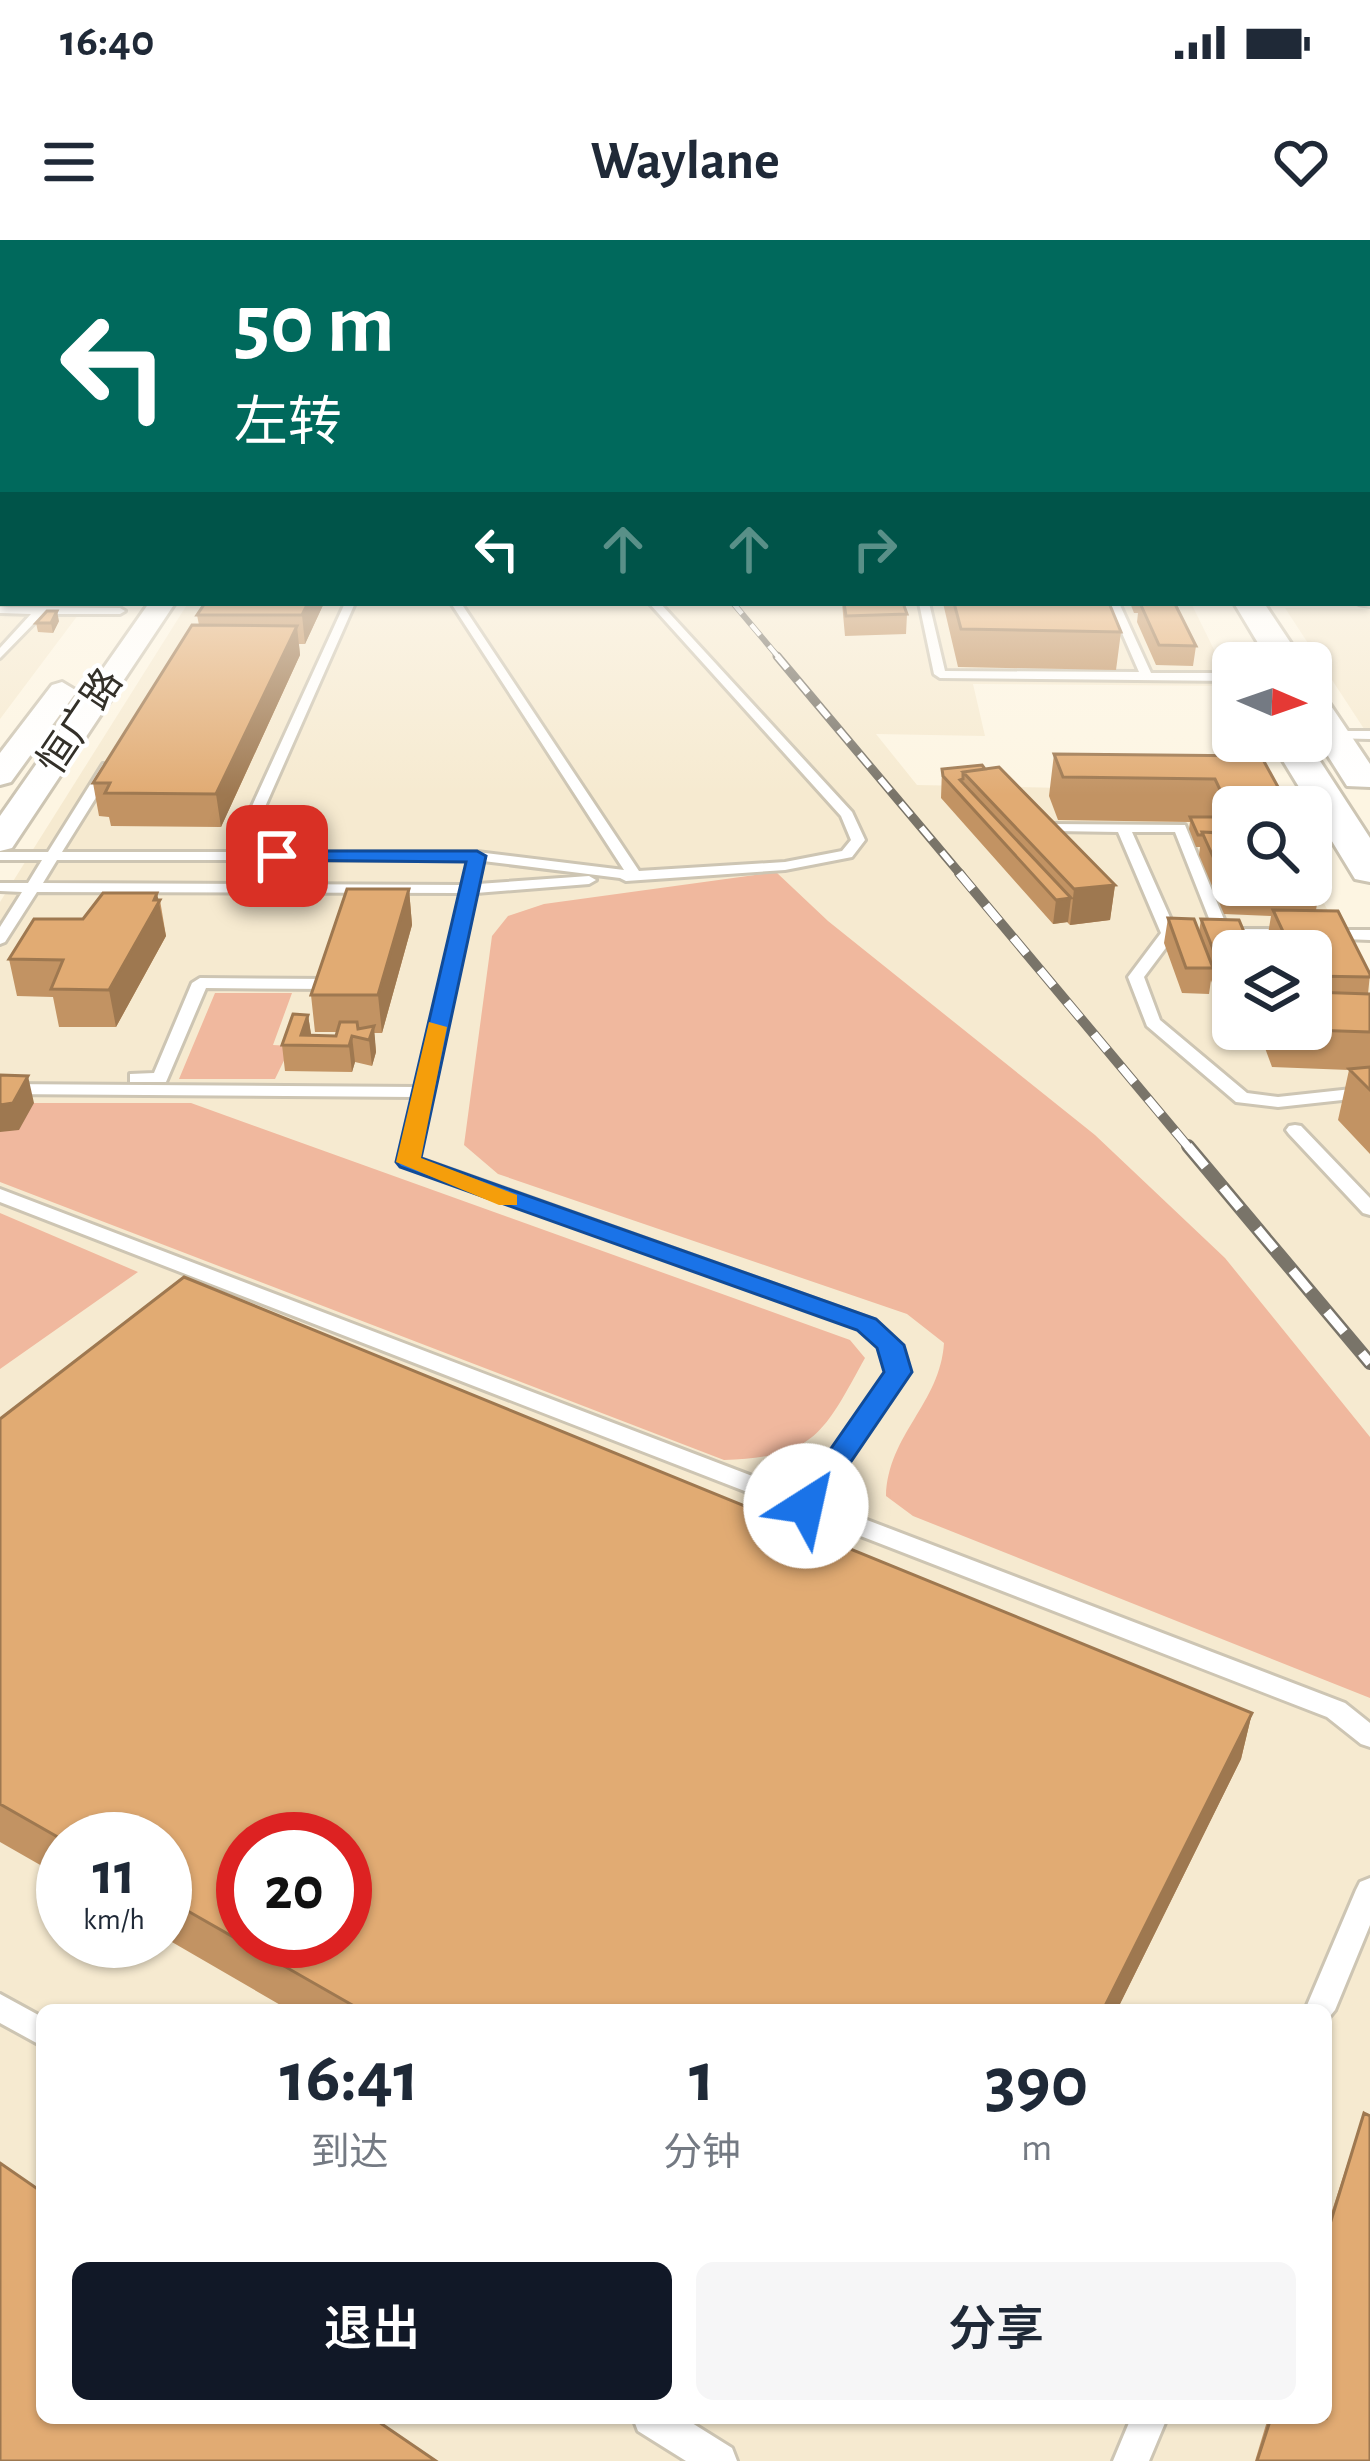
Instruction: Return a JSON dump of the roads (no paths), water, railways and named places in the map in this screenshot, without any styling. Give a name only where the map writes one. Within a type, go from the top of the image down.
[{"type":"main road","points":[[1219,606],[1237,642]]},
{"type":"main road","points":[[1252,606],[1274,642]]},
{"type":"main road","points":[[1332,735],[1370,793]]},
{"type":"main road","points":[[1301,762],[1370,871]]},
{"type":"street","name":"恒广路","points":[[0,841],[159,606]]},
{"type":"street","name":"恒广路","points":[[0,775],[123,607]]},
{"type":"lane","points":[[236,856],[349,606]]},
{"type":"lane","points":[[458,606],[635,876]]},
{"type":"lane","points":[[0,887],[468,889],[804,864],[847,854],[858,840],[847,814],[656,606]]},
{"type":"lane","points":[[925,606],[940,674],[1212,676]]},
{"type":"lane","points":[[1115,606],[1146,675]]},
{"type":"lane","points":[[0,610],[123,607]]},
{"type":"lane","points":[[0,655],[39,611]]},
{"type":"lane","points":[[1332,735],[1370,735]]},
{"type":"lane","points":[[0,939],[114,757]]},
{"type":"lane","points":[[1054,827],[1180,828],[1196,933]]},
{"type":"lane","points":[[1124,827],[1196,933]]},
{"type":"lane","points":[[0,856],[477,856],[635,876]]},
{"type":"lane","points":[[477,856],[408,1162],[867,1324],[890,1345],[898,1372],[806,1506]]},
{"type":"lane","points":[[1370,935],[1196,933],[1136,977],[1153,1022],[1242,1098],[1278,1102],[1370,1092]]},
{"type":"lane","points":[[0,1077],[160,1078],[200,983],[330,984]]},
{"type":"lane","points":[[0,1089],[421,1092]]},
{"type":"lane","points":[[1294,1130],[1370,1209]]},
{"type":"lane","points":[[0,1196],[1336,1710],[1370,1737]]},
{"type":"lane","points":[[1322,2004],[1370,1890]]},
{"type":"lane","points":[[0,2007],[36,2029]]},
{"type":"lane","points":[[660,2424],[719,2461]]},
{"type":"lane","points":[[1131,2461],[1146,2424]]},
{"type":"railway","points":[[736,606],[780,659]]},
{"type":"railway","points":[[777,656],[962,876]]},
{"type":"railway","points":[[959,873],[1190,1149]]},
{"type":"railway","points":[[1188,1146],[1370,1363]]}]
